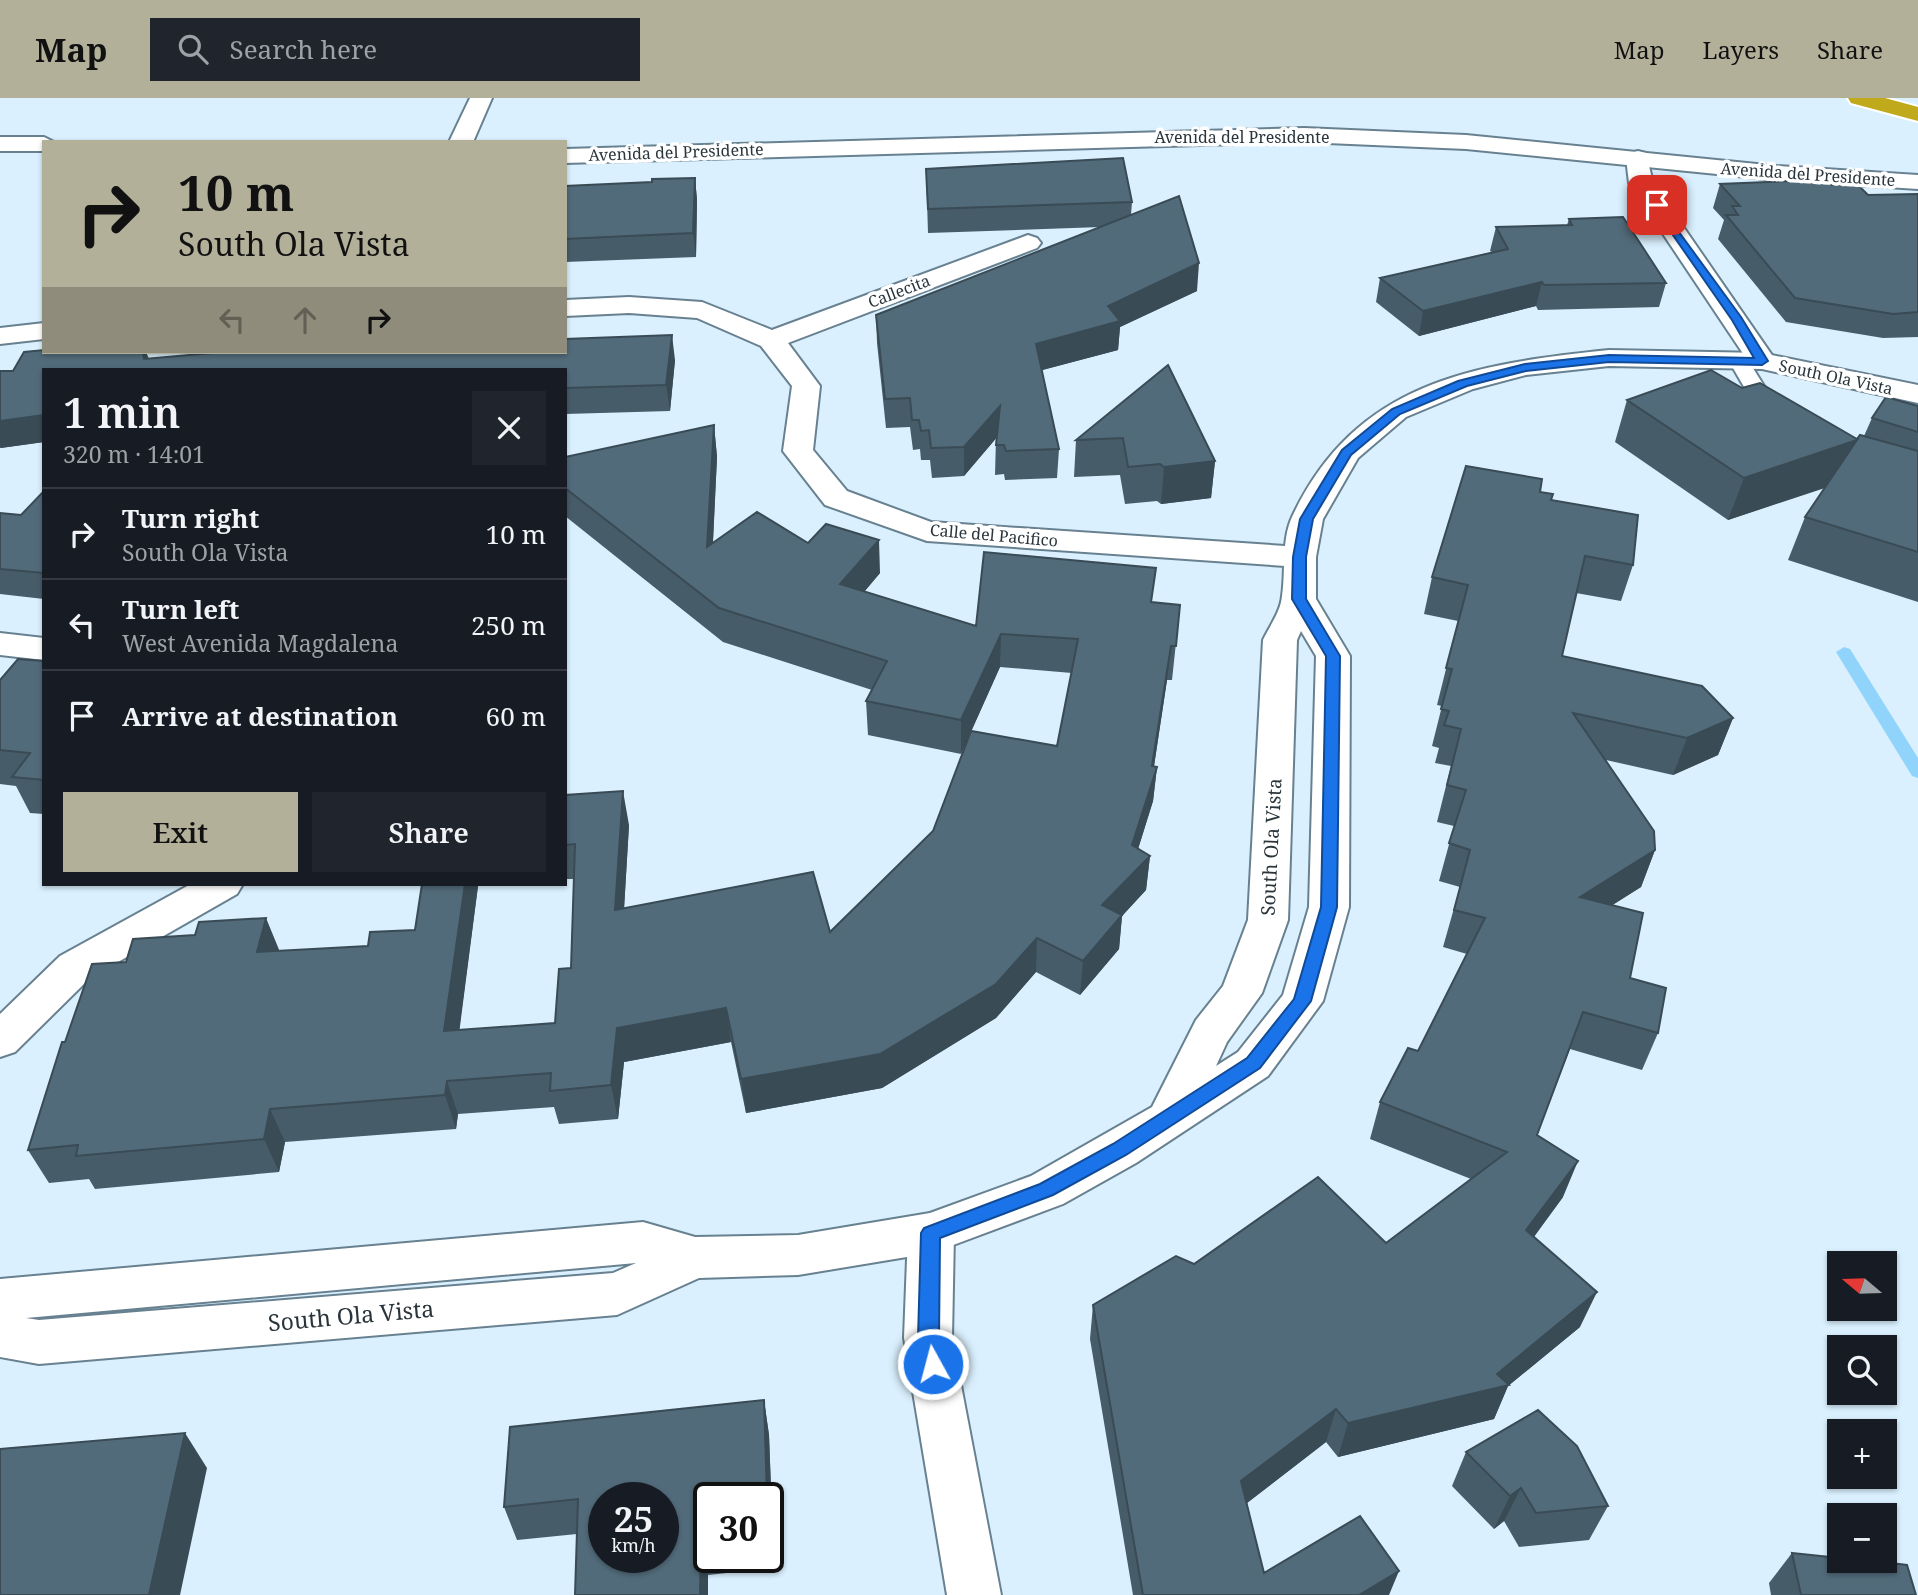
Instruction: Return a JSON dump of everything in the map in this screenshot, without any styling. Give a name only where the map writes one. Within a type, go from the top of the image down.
[{"type":"highway","points":[[1859,98],[1918,114]]},
{"type":"main road","points":[[462,140],[477,106]]},
{"type":"main road","name":"Avenida del Presidente","points":[[567,156],[1113,138],[1304,135],[1466,142],[1817,176],[1918,182]]},
{"type":"main road","points":[[0,144],[42,144]]},
{"type":"main road","points":[[1638,158],[1642,183],[1737,320],[1750,361]]},
{"type":"main road","name":"Callecita","points":[[771,340],[1028,243]]},
{"type":"main road","name":"Calle del Pacifico","points":[[567,307],[629,305],[702,310],[771,340],[806,386],[799,451],[836,498],[927,531],[1300,557]]},
{"type":"main road","points":[[0,335],[42,331]]},
{"type":"main road","name":"South Ola Vista","points":[[1169,1116],[1210,1032],[1241,993],[1268,920],[1280,640],[1299,599],[1300,557],[1307,519],[1346,453],[1396,411],[1462,383],[1525,367],[1609,358],[1750,361],[1918,394]]},
{"type":"main road","name":"South Ola Vista","points":[[0,1300],[51,1293],[643,1242],[695,1258],[798,1255],[930,1233],[1047,1190],[1120,1150],[1253,1063],[1302,1001],[1329,907],[1333,656],[1299,599]]},
{"type":"main road","points":[[0,644],[42,649]]},
{"type":"main road","points":[[0,1040],[75,967],[219,886]]},
{"type":"main road","points":[[930,1233],[928,1338],[974,1595]]},
{"type":"main road","name":"South Ola Vista","points":[[0,1335],[39,1342],[617,1294],[695,1258]]},
{"type":"lane","points":[[1750,361],[1773,419],[1793,435]]},
{"type":"building","points":[[1123,158],[1132,202],[928,209],[926,169]]},
{"type":"building","points":[[695,178],[693,233],[567,239],[567,186],[652,182],[652,179]]},
{"type":"building","points":[[1828,181],[1832,185],[1857,184],[1868,195],[1918,194],[1918,312],[1893,314],[1795,298],[1726,215],[1738,215],[1732,206],[1740,206],[1720,184]]},
{"type":"building","points":[[1179,196],[1199,263],[1108,306],[1120,321],[1036,344],[1059,449],[1006,451],[1004,445],[996,445],[1000,406],[964,447],[931,448],[929,430],[921,431],[919,420],[912,420],[910,398],[885,399],[876,315]]},
{"type":"building","points":[[1623,217],[1666,283],[1544,285],[1542,282],[1423,311],[1380,278],[1508,249],[1496,227],[1572,225],[1569,219]]},
{"type":"building","points":[[672,335],[666,385],[567,388],[567,368],[42,368],[42,415],[0,421],[0,371],[13,371],[24,352],[42,350],[42,354],[143,354],[144,359],[200,354],[567,354],[567,339]]},
{"type":"building","points":[[1168,365],[1215,461],[1164,467],[1160,464],[1128,467],[1123,438],[1076,440]]},
{"type":"building","points":[[1711,370],[1742,388],[1760,383],[1857,439],[1860,435],[1918,451],[1918,552],[1805,517],[1857,440],[1744,478],[1627,400]]},
{"type":"building","points":[[1886,397],[1918,406],[1918,432],[1872,418]]},
{"type":"building","points":[[714,425],[707,547],[757,512],[808,543],[826,524],[879,540],[840,584],[976,626],[984,552],[1156,568],[1151,602],[1180,605],[1176,646],[1171,646],[1152,766],[1157,767],[1132,845],[1150,856],[1102,905],[1122,915],[1083,961],[1037,938],[996,984],[880,1054],[741,1079],[726,1008],[617,1028],[611,1085],[550,1091],[551,1073],[447,1081],[445,1095],[270,1109],[264,1139],[76,1156],[78,1145],[28,1150],[62,1042],[65,1042],[92,964],[126,962],[133,939],[195,935],[199,922],[266,918],[257,952],[368,946],[370,932],[415,930],[422,886],[465,886],[444,1031],[555,1023],[559,969],[571,968],[575,844],[567,845],[567,795],[623,791],[615,910],[813,872],[830,932],[933,831],[971,731],[1057,746],[1078,639],[1001,634],[961,720],[866,701],[887,661],[719,608],[567,490],[567,457]]},
{"type":"building","points":[[1466,466],[1542,479],[1540,492],[1553,494],[1551,500],[1638,515],[1633,565],[1585,556],[1562,656],[1702,686],[1733,718],[1687,738],[1573,713],[1654,831],[1655,850],[1580,897],[1643,913],[1630,978],[1666,988],[1658,1033],[1583,1012],[1537,1135],[1578,1161],[1526,1230],[1597,1292],[1497,1374],[1509,1385],[1348,1423],[1336,1409],[1241,1481],[1264,1573],[1360,1516],[1399,1571],[1359,1595],[1143,1595],[1093,1305],[1176,1256],[1194,1264],[1318,1177],[1386,1243],[1507,1152],[1380,1102],[1408,1048],[1418,1051],[1485,918],[1454,910],[1470,850],[1449,843],[1466,790],[1447,785],[1461,729],[1444,725],[1449,711],[1441,709],[1452,669],[1446,668],[1468,585],[1432,577]]},
{"type":"building","points":[[42,493],[42,573],[0,569],[0,513],[21,515]]},
{"type":"building","points":[[18,659],[42,661],[42,780],[12,777],[30,753],[0,750],[0,680]]},
{"type":"building","points":[[764,1400],[767,1482],[693,1482],[693,1573],[700,1573],[700,1595],[575,1595],[578,1499],[504,1507],[510,1427]]},
{"type":"building","points":[[1538,1410],[1577,1446],[1608,1506],[1536,1513],[1521,1488],[1510,1496],[1466,1452]]},
{"type":"building","points":[[185,1433],[149,1595],[0,1595],[0,1449]]},
{"type":"building","points":[[1792,1553],[1827,1557],[1827,1573],[1897,1573],[1897,1564],[1907,1565],[1916,1595],[1801,1595]]},
{"type":"waterway","points":[[1844,652],[1918,772]]},
{"type":"route","points":[[933,1364],[928,1338],[930,1233],[1047,1190],[1120,1150],[1253,1063],[1302,1001],[1329,907],[1333,656],[1299,599],[1300,557],[1307,519],[1346,453],[1396,411],[1462,383],[1525,367],[1609,358],[1762,361],[1737,320],[1657,205]]}]
